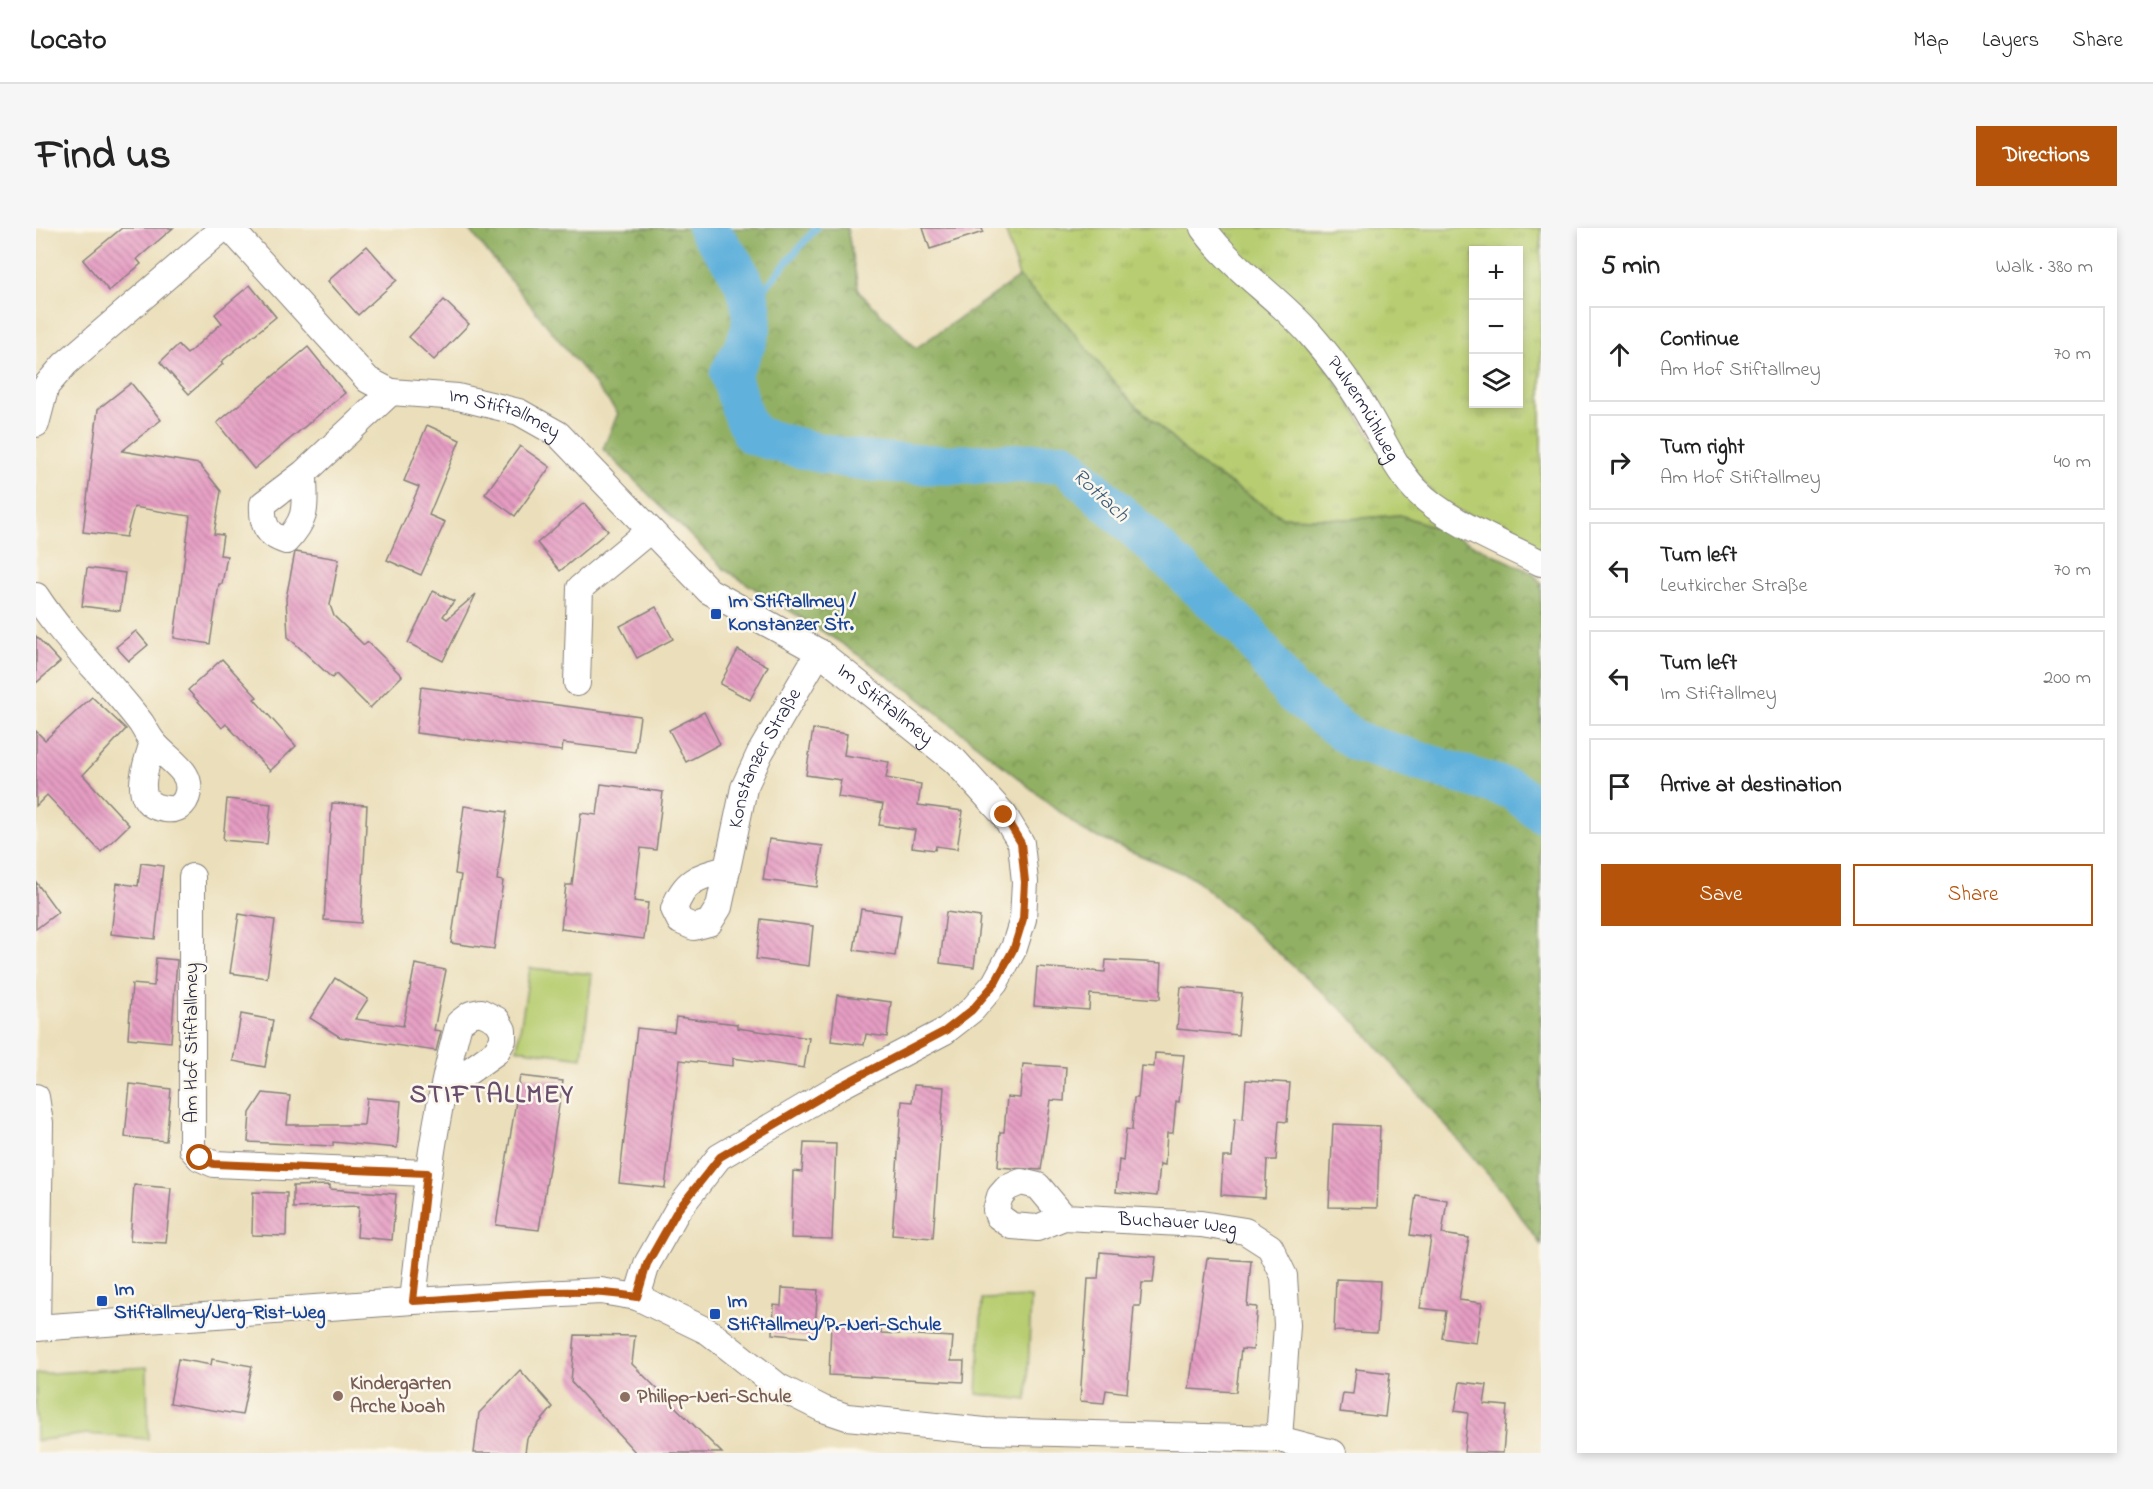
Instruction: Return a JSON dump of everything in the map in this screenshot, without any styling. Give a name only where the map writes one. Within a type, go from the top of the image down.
[{"type":"street","points":[[36,424],[46,386],[65,364],[223,228]]},
{"type":"street","name":"Im Stiftallmey","points":[[230,228],[350,363],[368,380],[391,392],[458,397],[519,412],[558,434],[709,591],[819,652],[955,760],[1004,815],[1021,843],[1025,882],[1023,919],[1017,939],[995,983],[972,1010],[945,1031],[840,1086],[720,1157],[677,1211],[647,1264],[637,1297]]},
{"type":"street","name":"Pulvermühlweg","points":[[1203,228],[1217,248],[1307,331],[1335,363],[1362,404],[1395,464],[1415,490],[1436,508],[1541,563]]},
{"type":"street","points":[[304,472],[391,392]]},
{"type":"street","points":[[577,683],[580,588],[650,530]]},
{"type":"street","points":[[36,596],[55,625],[141,723],[153,742]]},
{"type":"street","name":"Konstanzer Straße","points":[[727,869],[744,788],[760,753],[819,652]]},
{"type":"street","name":"Am Hof Stiftallmey","points":[[192,877],[192,1149],[200,1158],[214,1164],[427,1173]]},
{"type":"street","points":[[413,1301],[427,1173],[444,1089]]},
{"type":"street","points":[[36,1097],[40,1123],[36,1328],[564,1291],[601,1291],[637,1297],[709,1332],[779,1387],[847,1417],[986,1431],[1278,1439],[1333,1453]]},
{"type":"street","name":"Buchauer Weg","points":[[1064,1217],[1201,1224],[1245,1231],[1270,1247],[1284,1276],[1287,1325],[1278,1439]]},
{"type":"green space","points":[[468,228],[847,228],[859,292],[916,348],[1019,277],[1065,322],[1123,393],[1198,463],[1282,517],[1349,519],[1400,515],[1444,531],[1533,573],[1541,583],[1541,1245],[1504,1193],[1355,1021],[1194,878],[1085,832],[911,692],[838,641],[725,570],[603,449],[618,413]]},
{"type":"green space","points":[[1005,228],[1194,228],[1302,337],[1328,369],[1409,497],[1444,531],[1400,515],[1349,519],[1282,517],[1198,463],[1123,393],[1065,322],[1019,277]]},
{"type":"green space","points":[[1213,228],[1541,228],[1541,551],[1439,501]]},
{"type":"green space","points":[[530,968],[592,974],[582,1058],[517,1049]]},
{"type":"green space","points":[[1031,1297],[1027,1400],[977,1394],[982,1299]]},
{"type":"green space","points":[[147,1367],[148,1439],[87,1434],[36,1441],[36,1374]]},
{"type":"building","points":[[122,228],[173,228],[137,259],[141,264],[109,291],[83,260]]},
{"type":"building","points":[[923,228],[982,228],[983,232],[930,249]]},
{"type":"building","points":[[367,246],[397,280],[358,315],[328,281]]},
{"type":"building","points":[[250,285],[276,317],[221,362],[223,364],[189,394],[160,362],[178,345],[187,354],[222,323],[215,314]]},
{"type":"building","points":[[444,300],[469,324],[434,360],[409,337]]},
{"type":"building","points":[[308,347],[345,393],[254,469],[217,423]]},
{"type":"building","points":[[131,383],[161,420],[122,451],[199,464],[221,491],[214,534],[223,535],[220,555],[227,556],[222,584],[219,584],[210,644],[174,638],[190,516],[134,507],[126,537],[83,532],[98,409]]},
{"type":"building","points":[[427,425],[460,440],[429,515],[445,522],[421,575],[387,560],[419,487],[404,481]]},
{"type":"building","points":[[520,446],[550,467],[515,516],[485,494]]},
{"type":"building","points":[[584,503],[608,531],[560,571],[537,543]]},
{"type":"building","points":[[295,552],[339,559],[330,605],[334,616],[364,645],[368,642],[402,676],[370,708],[336,674],[332,678],[288,637],[286,598]]},
{"type":"building","points":[[87,568],[125,573],[120,611],[82,606]]},
{"type":"building","points":[[433,591],[454,601],[443,616],[447,619],[476,594],[443,661],[408,643]]},
{"type":"building","points":[[656,607],[673,639],[637,658],[620,626]]},
{"type":"building","points":[[136,631],[148,645],[129,661],[116,647]]},
{"type":"building","points":[[36,636],[60,662],[36,683]]},
{"type":"building","points":[[738,650],[768,666],[750,700],[720,684]]},
{"type":"building","points":[[222,659],[257,697],[254,699],[296,746],[270,771],[226,724],[222,728],[188,690]]},
{"type":"building","points":[[421,687],[640,716],[635,752],[563,743],[562,751],[416,733]]},
{"type":"building","points":[[92,697],[126,729],[83,775],[129,825],[101,852],[47,795],[36,806],[36,731],[45,740]]},
{"type":"building","points":[[704,712],[720,744],[686,762],[669,730]]},
{"type":"building","points":[[813,729],[847,734],[844,755],[889,762],[886,778],[921,784],[918,805],[963,811],[957,849],[936,846],[935,850],[912,847],[915,830],[879,825],[883,804],[838,797],[841,780],[806,775]]},
{"type":"building","points":[[601,784],[663,792],[656,850],[641,848],[634,901],[648,903],[644,939],[561,929],[566,885],[572,885],[581,813],[597,815]]},
{"type":"building","points":[[227,799],[271,804],[267,844],[223,840]]},
{"type":"building","points":[[332,803],[367,805],[361,923],[324,920]]},
{"type":"building","points":[[464,806],[507,812],[497,880],[503,881],[494,949],[451,943],[461,875],[455,874]]},
{"type":"building","points":[[769,839],[823,846],[817,887],[763,880]]},
{"type":"building","points":[[141,863],[163,866],[155,939],[111,934],[117,883],[138,886]]},
{"type":"building","points":[[36,882],[58,912],[36,929]]},
{"type":"building","points":[[861,909],[901,915],[895,956],[854,950]]},
{"type":"building","points":[[946,912],[980,917],[974,967],[940,963]]},
{"type":"building","points":[[239,914],[275,920],[267,978],[230,973]]},
{"type":"building","points":[[761,919],[813,926],[809,966],[756,959]]},
{"type":"building","points":[[156,958],[177,960],[171,1042],[128,1038],[132,984],[154,986]]},
{"type":"building","points":[[1106,960],[1162,963],[1160,999],[1090,994],[1089,1010],[1034,1006],[1037,967],[1105,972]]},
{"type":"building","points":[[415,964],[446,970],[434,1030],[441,1031],[436,1051],[340,1037],[310,1018],[335,978],[368,999],[355,1019],[403,1026]]},
{"type":"building","points":[[1181,987],[1242,993],[1238,1035],[1177,1029]]},
{"type":"building","points":[[837,995],[891,1002],[887,1037],[866,1034],[864,1045],[831,1041]]},
{"type":"building","points":[[241,1014],[273,1020],[265,1067],[233,1061]]},
{"type":"building","points":[[676,1017],[737,1024],[737,1028],[809,1038],[804,1068],[733,1058],[733,1066],[680,1060],[665,1188],[619,1183],[637,1028],[674,1032]]},
{"type":"building","points":[[1155,1053],[1184,1055],[1179,1102],[1176,1101],[1173,1133],[1167,1133],[1165,1165],[1160,1164],[1157,1196],[1116,1192],[1119,1160],[1123,1161],[1126,1129],[1132,1130],[1134,1098],[1138,1098],[1141,1066],[1154,1067]]},
{"type":"building","points":[[1023,1064],[1066,1067],[1064,1101],[1051,1100],[1041,1170],[998,1167],[1000,1132],[1004,1132],[1007,1097],[1020,1098]]},
{"type":"building","points":[[520,1076],[563,1081],[539,1230],[496,1225]]},
{"type":"building","points":[[1246,1080],[1290,1083],[1287,1122],[1279,1121],[1276,1160],[1267,1160],[1265,1198],[1221,1195],[1223,1157],[1232,1157],[1235,1118],[1243,1119]]},
{"type":"building","points":[[130,1084],[171,1089],[166,1141],[125,1137]]},
{"type":"building","points":[[914,1085],[944,1087],[933,1238],[892,1235],[902,1101],[912,1102]]},
{"type":"building","points":[[263,1093],[290,1096],[287,1125],[364,1125],[367,1098],[401,1101],[397,1148],[333,1142],[333,1146],[248,1142],[250,1113]]},
{"type":"building","points":[[1333,1124],[1380,1126],[1377,1208],[1329,1207]]},
{"type":"building","points":[[804,1143],[836,1144],[832,1239],[791,1238],[793,1171],[802,1172]]},
{"type":"building","points":[[134,1185],[171,1188],[166,1243],[130,1241]]},
{"type":"building","points":[[330,1185],[330,1189],[396,1194],[392,1240],[357,1237],[359,1206],[293,1208],[293,1186]]},
{"type":"building","points":[[253,1192],[287,1193],[286,1236],[252,1235]]},
{"type":"building","points":[[1416,1195],[1447,1200],[1442,1234],[1469,1238],[1459,1300],[1482,1303],[1476,1343],[1442,1338],[1446,1311],[1420,1308],[1431,1238],[1410,1235]]},
{"type":"building","points":[[1100,1252],[1156,1257],[1153,1283],[1142,1283],[1140,1306],[1134,1306],[1127,1393],[1106,1390],[1104,1403],[1080,1401],[1088,1279],[1098,1279]]},
{"type":"building","points":[[1207,1258],[1251,1261],[1247,1306],[1257,1307],[1253,1350],[1241,1349],[1236,1392],[1189,1389]]},
{"type":"building","points":[[1336,1279],[1380,1281],[1377,1333],[1334,1331]]},
{"type":"building","points":[[782,1288],[818,1290],[814,1338],[773,1334],[774,1305],[781,1306]]},
{"type":"building","points":[[831,1324],[881,1325],[881,1333],[953,1337],[951,1361],[964,1361],[963,1382],[829,1375]]},
{"type":"building","name":"Philipp-Neri-Schule","points":[[575,1335],[635,1336],[632,1364],[722,1453],[636,1453],[571,1382]]},
{"type":"building","points":[[178,1359],[211,1365],[212,1359],[252,1366],[242,1415],[170,1403]]},
{"type":"building","points":[[1356,1369],[1390,1373],[1385,1417],[1340,1412],[1343,1393],[1353,1394]]},
{"type":"building","points":[[520,1370],[553,1407],[527,1438],[525,1453],[474,1453],[479,1413]]},
{"type":"building","points":[[1460,1382],[1487,1385],[1484,1404],[1507,1406],[1503,1453],[1464,1452],[1468,1413],[1455,1411]]},
{"type":"waterway","name":"Rottach","points":[[707,228],[732,261],[750,299],[752,313],[750,333],[730,373],[743,416],[753,435],[820,453],[861,460],[911,464],[1064,462],[1248,633],[1291,692],[1357,742],[1513,790],[1541,812]]},
{"type":"waterway","points":[[752,303],[816,228]]},
{"type":"place","name":"Im Stiftallmey / Konstanzer Str.","points":[[716,614]]},
{"type":"place","name":"Im Stiftallmey/Jerg-Rist-Weg","points":[[102,1301]]},
{"type":"place","name":"Im Stiftallmey/P.-Neri-Schule","points":[[715,1314]]},
{"type":"place","name":"Kindergarten Arche Noah","points":[[338,1396]]},
{"type":"place","name":"Philipp-Neri-Schule","points":[[625,1397]]},
{"type":"district","name":"STIFTALLMEY","points":[[492,1096]]},
{"type":"route","points":[[200,1158],[214,1164],[427,1173],[413,1301],[564,1291],[601,1291],[637,1297],[647,1264],[677,1211],[720,1157],[840,1086],[945,1031],[972,1010],[995,983],[1014,948],[1023,919],[1025,882],[1021,843],[1004,815]]}]
